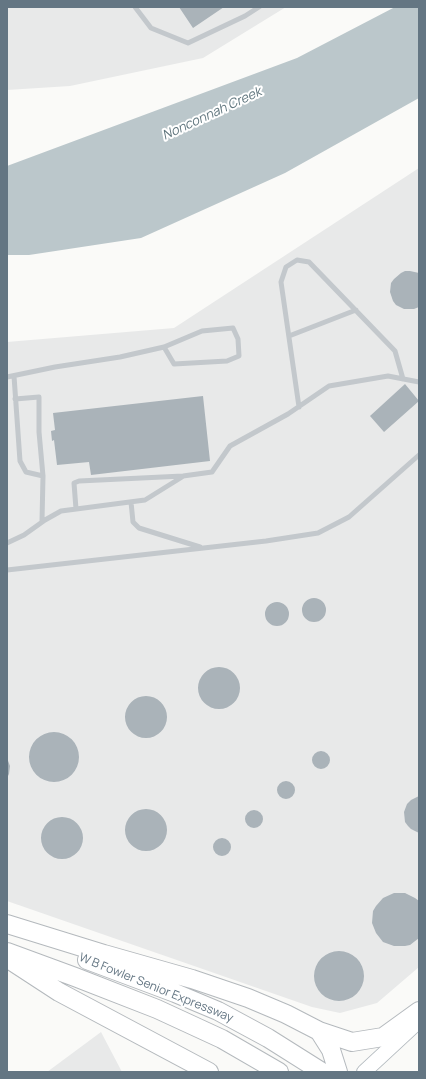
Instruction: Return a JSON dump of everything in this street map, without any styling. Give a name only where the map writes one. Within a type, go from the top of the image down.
[{"type":"highway","name":"W B Fowler Senior Expressway","points":[[7,924],[98,959],[218,1011],[268,1038],[322,1072]]},
{"type":"highway","name":"W B Fowler Senior Expressway","points":[[7,952],[157,1009],[222,1039],[279,1072]]},
{"type":"highway","points":[[7,958],[60,992],[206,1071]]},
{"type":"highway","points":[[98,959],[192,979],[248,998],[286,1014],[319,1031],[352,1042],[383,1037],[419,1011]]},
{"type":"highway","points":[[319,1031],[331,1050],[338,1072]]},
{"type":"main road","points":[[364,1072],[419,1021]]},
{"type":"lane","points":[[135,7],[151,28],[188,43],[245,16],[259,7]]},
{"type":"lane","points":[[299,407],[281,282],[286,267],[297,260],[309,262],[395,351],[403,379]]},
{"type":"lane","points":[[289,336],[356,310]]},
{"type":"lane","points":[[7,377],[55,367],[120,357],[164,346],[202,331],[233,328],[238,339],[239,356],[227,361],[174,364],[164,346]]},
{"type":"lane","points":[[14,376],[20,461],[26,472],[43,476]]},
{"type":"lane","points":[[76,509],[74,483],[79,481],[183,476],[212,472],[230,446],[299,407],[329,386],[388,376],[419,382]]},
{"type":"lane","points":[[15,399],[39,397],[39,432],[43,476],[42,522]]},
{"type":"lane","points":[[7,570],[266,541],[318,533],[350,517],[419,455]]},
{"type":"lane","points":[[7,543],[61,511],[145,500],[183,476]]},
{"type":"lane","points":[[131,502],[133,522],[139,528],[203,548]]},
{"type":"shaded area","points":[[7,7],[286,7],[203,58],[70,86],[7,90]]},
{"type":"shaded area","points":[[419,168],[419,967],[377,1003],[340,1013],[312,1007],[7,901],[7,342],[174,328]]},
{"type":"shaded area","points":[[101,1032],[122,1072],[47,1072]]},
{"type":"water","name":"Nonconnah Creek","points":[[395,7],[419,7],[419,98],[285,173],[141,238],[29,255],[7,255],[7,166],[297,58]]},
{"type":"building","points":[[179,7],[224,7],[193,28]]},
{"type":"building","points":[[405,271],[419,273],[419,307],[414,309],[404,309],[396,305],[390,292],[391,283]]},
{"type":"building","points":[[405,384],[419,401],[384,432],[370,416]]},
{"type":"building","points":[[203,396],[210,461],[91,475],[89,462],[57,465],[54,440],[52,441],[51,431],[55,430],[53,413]]},
{"type":"building","points":[[314,598],[323,601],[326,610],[323,619],[314,622],[305,619],[302,610],[305,601]]},
{"type":"building","points":[[277,602],[286,605],[289,614],[286,623],[277,626],[268,623],[265,614],[268,605]]},
{"type":"building","points":[[215,667],[223,667],[231,670],[237,676],[240,688],[237,700],[231,706],[223,709],[215,709],[207,706],[201,700],[198,692],[198,684],[201,676],[207,670]]},
{"type":"building","points":[[142,696],[150,696],[158,699],[164,705],[167,717],[164,729],[158,735],[150,738],[142,738],[134,735],[128,729],[125,721],[125,713],[128,705],[134,699]]},
{"type":"building","points":[[54,732],[63,734],[74,743],[79,757],[77,766],[68,777],[54,782],[45,780],[34,771],[29,757],[31,748],[40,737]]},
{"type":"building","points":[[321,751],[327,754],[330,760],[327,766],[321,769],[315,766],[312,760],[315,754]]},
{"type":"building","points":[[7,758],[10,766],[7,778]]},
{"type":"building","points":[[286,781],[292,784],[295,790],[292,796],[286,799],[280,796],[277,790],[280,784]]},
{"type":"building","points":[[419,796],[419,833],[411,829],[405,822],[404,812],[407,804]]},
{"type":"building","points":[[142,809],[150,809],[158,812],[164,818],[167,830],[164,842],[158,848],[150,851],[142,851],[134,848],[128,842],[125,834],[125,826],[128,818],[134,812]]},
{"type":"building","points":[[254,810],[260,813],[263,819],[260,825],[254,828],[248,825],[245,819],[248,813]]},
{"type":"building","points":[[58,817],[66,817],[74,820],[80,826],[83,838],[80,850],[74,856],[66,859],[58,859],[50,856],[44,850],[41,842],[41,834],[44,826],[50,820]]},
{"type":"building","points":[[222,838],[228,841],[231,847],[228,853],[222,856],[216,853],[213,847],[216,841]]},
{"type":"building","points":[[394,893],[405,893],[419,901],[419,938],[410,945],[394,946],[383,942],[376,933],[372,923],[373,911],[376,906],[383,898]]},
{"type":"building","points":[[334,951],[344,951],[357,958],[364,971],[364,981],[357,994],[344,1001],[334,1001],[325,997],[318,990],[314,981],[314,971],[318,962],[325,955]]}]
